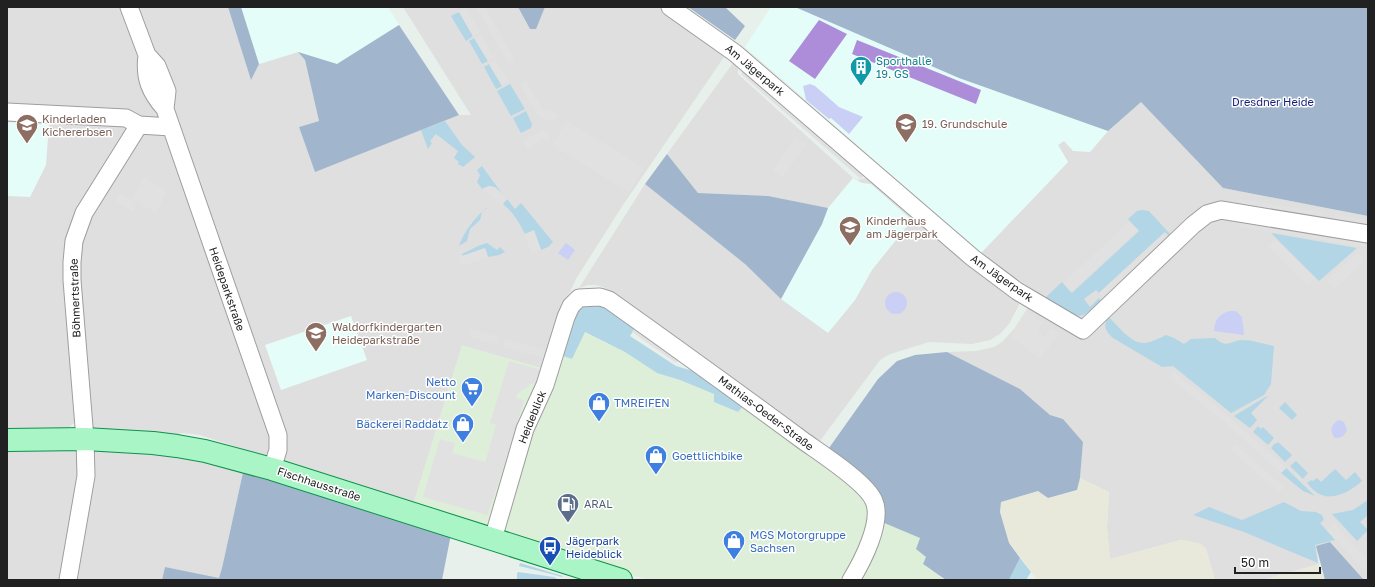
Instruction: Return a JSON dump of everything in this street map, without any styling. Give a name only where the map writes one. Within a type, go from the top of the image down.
[{"type":"main road","name":"Fischhausstraße","points":[[7,440],[85,439],[177,446],[272,469],[621,580]]},
{"type":"street","name":"Heideparkstraße","points":[[129,7],[147,55],[157,66],[167,91],[165,109],[171,128],[278,435],[278,450],[272,469]]},
{"type":"street","name":"Am Jägerpark","points":[[670,7],[735,53],[973,258],[1017,291],[1083,330],[1193,224],[1214,211],[1221,210],[1242,213],[1368,234]]},
{"type":"street","points":[[7,112],[126,118],[139,125],[171,128]]},
{"type":"street","name":"Böhmertstraße","points":[[68,580],[86,476],[85,439],[72,280],[74,241],[84,213],[139,125]]},
{"type":"street","name":"Mathias-Oeder-Straße","points":[[579,298],[600,297],[609,300],[705,368],[842,469],[868,492],[874,501],[876,512],[874,527],[860,565],[851,580]]},
{"type":"street","name":"Heideblick","points":[[493,539],[525,429],[545,385],[566,317],[571,306],[579,298]]},
{"type":"shaded area","points":[[7,7],[228,7],[251,79],[259,64],[298,52],[305,60],[319,121],[299,127],[315,171],[459,115],[471,115],[403,7],[518,7],[530,29],[535,29],[545,7],[658,7],[724,57],[621,208],[576,279],[570,292],[561,304],[541,368],[462,346],[413,505],[200,435],[184,433],[164,436],[95,431],[75,422],[67,429],[7,431]]},
{"type":"shaded area","points":[[241,7],[388,7],[399,25],[337,64],[298,52],[259,64]]},
{"type":"shaded area","points":[[466,7],[480,32],[473,36],[459,12]]},
{"type":"shaded area","points":[[476,7],[485,7],[515,60],[508,64]]},
{"type":"shaded area","name":"19. Grundschule","points":[[771,7],[795,7],[1000,93],[1108,131],[1090,152],[1073,151],[1064,141],[1058,145],[1068,162],[981,253],[745,47]]},
{"type":"shaded area","points":[[459,12],[473,36],[466,41],[451,16]]},
{"type":"shaded area","points":[[819,20],[847,34],[815,79],[789,61]]},
{"type":"shaded area","points":[[481,34],[494,57],[488,61],[474,38]]},
{"type":"shaded area","points":[[474,38],[488,61],[482,64],[469,41]]},
{"type":"shaded area","points":[[857,40],[981,90],[976,104],[852,54]]},
{"type":"shaded area","points":[[496,60],[509,82],[502,86],[489,64]]},
{"type":"shaded area","points":[[733,63],[738,67],[738,74],[853,178],[858,180],[866,178],[1020,303],[1009,324],[1000,334],[990,340],[972,344],[929,342],[890,354],[880,360],[820,441],[611,291],[596,285],[588,285],[579,288],[645,184],[745,264],[782,299],[768,196],[698,193],[667,154]]},
{"type":"shaded area","points":[[489,64],[502,86],[496,89],[484,67]]},
{"type":"shaded area","points":[[747,65],[866,172],[861,179],[741,74]]},
{"type":"shaded area","points":[[526,81],[543,109],[555,112],[558,117],[548,120],[536,114],[520,84]]},
{"type":"shaded area","points":[[510,84],[525,109],[511,116],[497,91]]},
{"type":"shaded area","points":[[810,84],[815,86],[839,107],[863,117],[849,134],[831,118],[829,119],[806,100],[803,86]]},
{"type":"shaded area","points":[[1141,101],[1223,188],[1368,216],[1368,580],[1364,580],[1330,542],[1316,546],[1319,564],[1262,580],[1215,580],[1206,549],[1201,544],[1181,540],[1110,559],[1107,528],[1109,492],[1080,478],[1083,442],[1063,419],[1050,415],[1020,389],[947,352],[976,351],[994,347],[1002,342],[1014,329],[1039,294],[981,253],[1068,162],[1058,145],[1064,140],[1090,151],[1108,131]]},
{"type":"shaded area","points":[[526,111],[532,124],[531,128],[521,133],[513,118]]},
{"type":"shaded area","points":[[445,121],[462,145],[475,157],[463,167],[458,164],[459,162],[454,158],[458,151],[436,134],[430,141],[432,143],[428,149],[421,130]]},
{"type":"shaded area","points":[[567,121],[644,168],[629,192],[552,145]]},
{"type":"shaded area","name":"Kinderladen Kichererbsen","points":[[7,122],[49,124],[46,165],[30,197],[7,196]]},
{"type":"shaded area","points":[[542,130],[551,135],[548,141],[543,139],[528,149],[523,141]]},
{"type":"shaded area","points":[[796,137],[806,144],[783,177],[773,170]]},
{"type":"shaded area","points":[[482,166],[503,195],[494,187],[482,189],[477,182],[480,175],[477,170]]},
{"type":"shaded area","points":[[144,177],[167,191],[156,213],[133,199]]},
{"type":"shaded area","name":"Kinderhaus am Jägerpark","points":[[853,178],[862,183],[871,184],[912,220],[872,270],[855,300],[828,333],[781,299],[822,224],[828,208]]},
{"type":"shaded area","points":[[489,186],[495,187],[507,199],[502,205],[482,189]]},
{"type":"shaded area","points":[[120,193],[137,203],[133,211],[116,202]]},
{"type":"shaded area","points":[[507,199],[515,209],[521,203],[553,242],[548,247],[541,250],[534,231],[525,234],[516,218],[503,204]]},
{"type":"shaded area","points":[[1238,199],[1322,212],[1320,225],[1333,227],[1335,214],[1368,220],[1368,247],[1240,227],[1242,213],[1236,212]]},
{"type":"shaded area","points":[[1137,211],[1149,211],[1171,235],[1171,238],[1165,232],[1099,293],[1096,290],[1084,299],[1090,307],[1099,298],[1101,301],[1083,315],[1079,316],[1069,313],[1046,297],[1062,282],[1072,293],[1139,231],[1128,219]]},
{"type":"shaded area","points":[[482,212],[480,220],[470,229],[467,241],[459,246],[464,235],[470,225]]},
{"type":"shaded area","points":[[1129,222],[1138,230],[1071,292],[1063,283]]},
{"type":"shaded area","points":[[534,230],[541,250],[531,253],[525,234]]},
{"type":"shaded area","points":[[1164,233],[1170,240],[1106,302],[1099,293]]},
{"type":"shaded area","points":[[1271,233],[1357,248],[1319,281]]},
{"type":"shaded area","points":[[1276,240],[1315,278],[1308,285],[1268,247]]},
{"type":"shaded area","points":[[487,243],[497,250],[500,247],[505,252],[488,257],[485,248],[463,256],[462,254],[478,246]]},
{"type":"shaded area","points":[[566,243],[575,250],[568,260],[558,253]]},
{"type":"shaded area","points":[[485,248],[488,257],[462,266],[459,257]]},
{"type":"shaded area","points":[[1358,253],[1365,261],[1334,289],[1326,280]]},
{"type":"shaded area","points":[[896,292],[900,293],[906,299],[906,307],[900,313],[896,314],[892,313],[886,307],[885,303],[886,299],[892,293]]},
{"type":"shaded area","points":[[597,303],[637,325],[630,336],[676,366],[700,373],[745,404],[738,412],[714,402],[714,394],[680,380],[657,373],[625,352],[585,332],[572,359],[560,355],[573,314],[579,308]]},
{"type":"shaded area","points":[[1027,309],[1043,323],[1037,331],[1045,337],[1051,329],[1060,333],[1040,358],[1010,336]]},
{"type":"shaded area","points":[[1230,311],[1236,311],[1242,317],[1244,335],[1214,331],[1215,323],[1220,315]]},
{"type":"shaded area","name":"Waldorfkindergarten Heideparkstraße","points":[[351,316],[367,360],[281,390],[265,345]]},
{"type":"shaded area","points":[[1109,317],[1125,334],[1140,343],[1150,342],[1166,335],[1184,344],[1191,339],[1215,338],[1226,344],[1246,340],[1274,346],[1271,384],[1264,395],[1231,413],[1173,366],[1162,367],[1113,338],[1108,333],[1105,326]]},
{"type":"shaded area","points":[[637,325],[681,356],[676,363],[632,332]]},
{"type":"shaded area","points":[[471,329],[500,337],[498,345],[469,337]]},
{"type":"shaded area","points":[[584,332],[625,352],[657,373],[680,380],[714,394],[714,402],[738,412],[745,404],[863,495],[882,522],[921,538],[926,557],[923,565],[946,580],[649,580],[505,534],[502,527],[529,432],[560,355],[572,359]]},
{"type":"shaded area","points":[[505,338],[545,350],[543,358],[502,347]]},
{"type":"shaded area","points":[[462,345],[541,368],[489,525],[483,528],[413,505]]},
{"type":"shaded area","points":[[509,361],[541,370],[537,383],[531,384],[517,394],[516,398],[524,400],[487,515],[423,497],[440,439],[455,443],[452,453],[485,462],[496,425],[490,423]]},
{"type":"shaded area","points":[[1174,372],[1236,423],[1286,468],[1281,473],[1228,425],[1169,377]]},
{"type":"shaded area","points":[[1267,396],[1251,413],[1257,420],[1250,428],[1234,416]]},
{"type":"shaded area","points":[[1285,402],[1297,415],[1292,420],[1279,408]]},
{"type":"shaded area","points":[[1339,420],[1344,422],[1347,430],[1345,434],[1339,438],[1335,438],[1332,433],[1332,428]]},
{"type":"shaded area","points":[[1258,426],[1261,429],[1263,427],[1274,438],[1268,445],[1253,432]]},
{"type":"shaded area","points":[[1278,442],[1292,455],[1285,462],[1271,448]]},
{"type":"shaded area","points":[[1235,444],[1284,487],[1279,493],[1230,449]]},
{"type":"shaded area","points":[[7,448],[78,448],[93,451],[97,448],[149,450],[244,468],[219,579],[165,567],[162,580],[7,580]]},
{"type":"shaded area","points":[[1296,461],[1308,473],[1303,479],[1290,466]]},
{"type":"shaded area","points":[[1286,468],[1315,496],[1303,491],[1281,473]]},
{"type":"shaded area","points":[[1335,469],[1346,480],[1355,472],[1362,481],[1347,492],[1334,496],[1322,495],[1316,492],[1307,483],[1317,478],[1321,482]]},
{"type":"shaded area","points":[[1080,478],[1109,492],[1107,528],[1110,559],[1181,540],[1194,542],[1201,544],[1206,549],[1215,580],[1034,580],[1036,578],[1009,543],[1000,512],[1001,502],[1038,491],[1048,498],[1077,491]]},
{"type":"shaded area","points":[[1368,500],[1368,515],[1360,522],[1368,530],[1357,541],[1332,514],[1353,510]]},
{"type":"shaded area","points":[[1284,502],[1301,511],[1316,512],[1322,515],[1324,520],[1320,523],[1335,540],[1315,545],[1318,563],[1244,532],[1193,515],[1209,507],[1242,520]]},
{"type":"shaded area","points":[[1334,524],[1368,560],[1368,574],[1327,530]]},
{"type":"shaded area","points":[[1020,558],[1031,572],[1026,580],[1009,580]]},
{"type":"shaded area","points":[[520,563],[563,576],[519,566]]},
{"type":"shaded area","points":[[1319,564],[1325,580],[1262,580]]},
{"type":"shaded area","points":[[518,572],[554,577],[559,580],[517,580]]},
{"type":"green space","points":[[228,7],[241,7],[259,64],[251,80]]},
{"type":"green space","points":[[518,7],[545,7],[536,29],[530,29]]},
{"type":"green space","points":[[688,7],[725,7],[745,26],[735,40]]},
{"type":"green space","name":"Dresdner Heide","points":[[795,7],[1368,7],[1368,216],[1223,188],[1141,102],[1108,131],[959,78]]},
{"type":"green space","points":[[399,25],[459,115],[315,172],[299,127],[319,121],[305,60],[298,52],[337,64]]},
{"type":"green space","points":[[667,154],[698,193],[768,196],[828,208],[822,224],[781,299],[745,264],[645,184]]},
{"type":"green space","points":[[947,352],[1020,389],[1050,415],[1063,419],[1083,442],[1080,478],[1077,490],[1048,498],[1038,491],[1001,502],[1000,512],[1009,543],[1020,558],[1009,580],[946,580],[923,564],[926,557],[916,549],[920,538],[882,522],[883,503],[878,492],[829,448],[878,379],[897,361],[915,355]]},
{"type":"green space","points":[[244,468],[451,534],[442,580],[162,580],[165,567],[219,578]]},
{"type":"green space","points":[[1330,542],[1364,580],[1325,580],[1316,546]]},
{"type":"place","name":"Sporthalle 19. GS","points":[[861,86]]},
{"type":"place","name":"Kinderladen Kichererbsen","points":[[27,144]]},
{"type":"place","name":"19. Grundschule","points":[[906,144]]},
{"type":"place","name":"Kinderhaus am Jägerpark","points":[[850,246]]},
{"type":"place","name":"Waldorfkindergarten Heideparkstraße","points":[[316,352]]},
{"type":"place","name":"Netto Marken-Discount","points":[[472,408]]},
{"type":"place","name":"TMREIFEN","points":[[599,422]]},
{"type":"place","name":"Bäckerei Raddatz","points":[[463,444]]},
{"type":"place","name":"Goettlichbike","points":[[656,476]]},
{"type":"place","name":"ARAL","points":[[568,524]]},
{"type":"place","name":"MGS Motorgruppe Sachsen","points":[[734,560]]},
{"type":"place","name":"Jägerpark Heideblick","points":[[550,566]]}]
